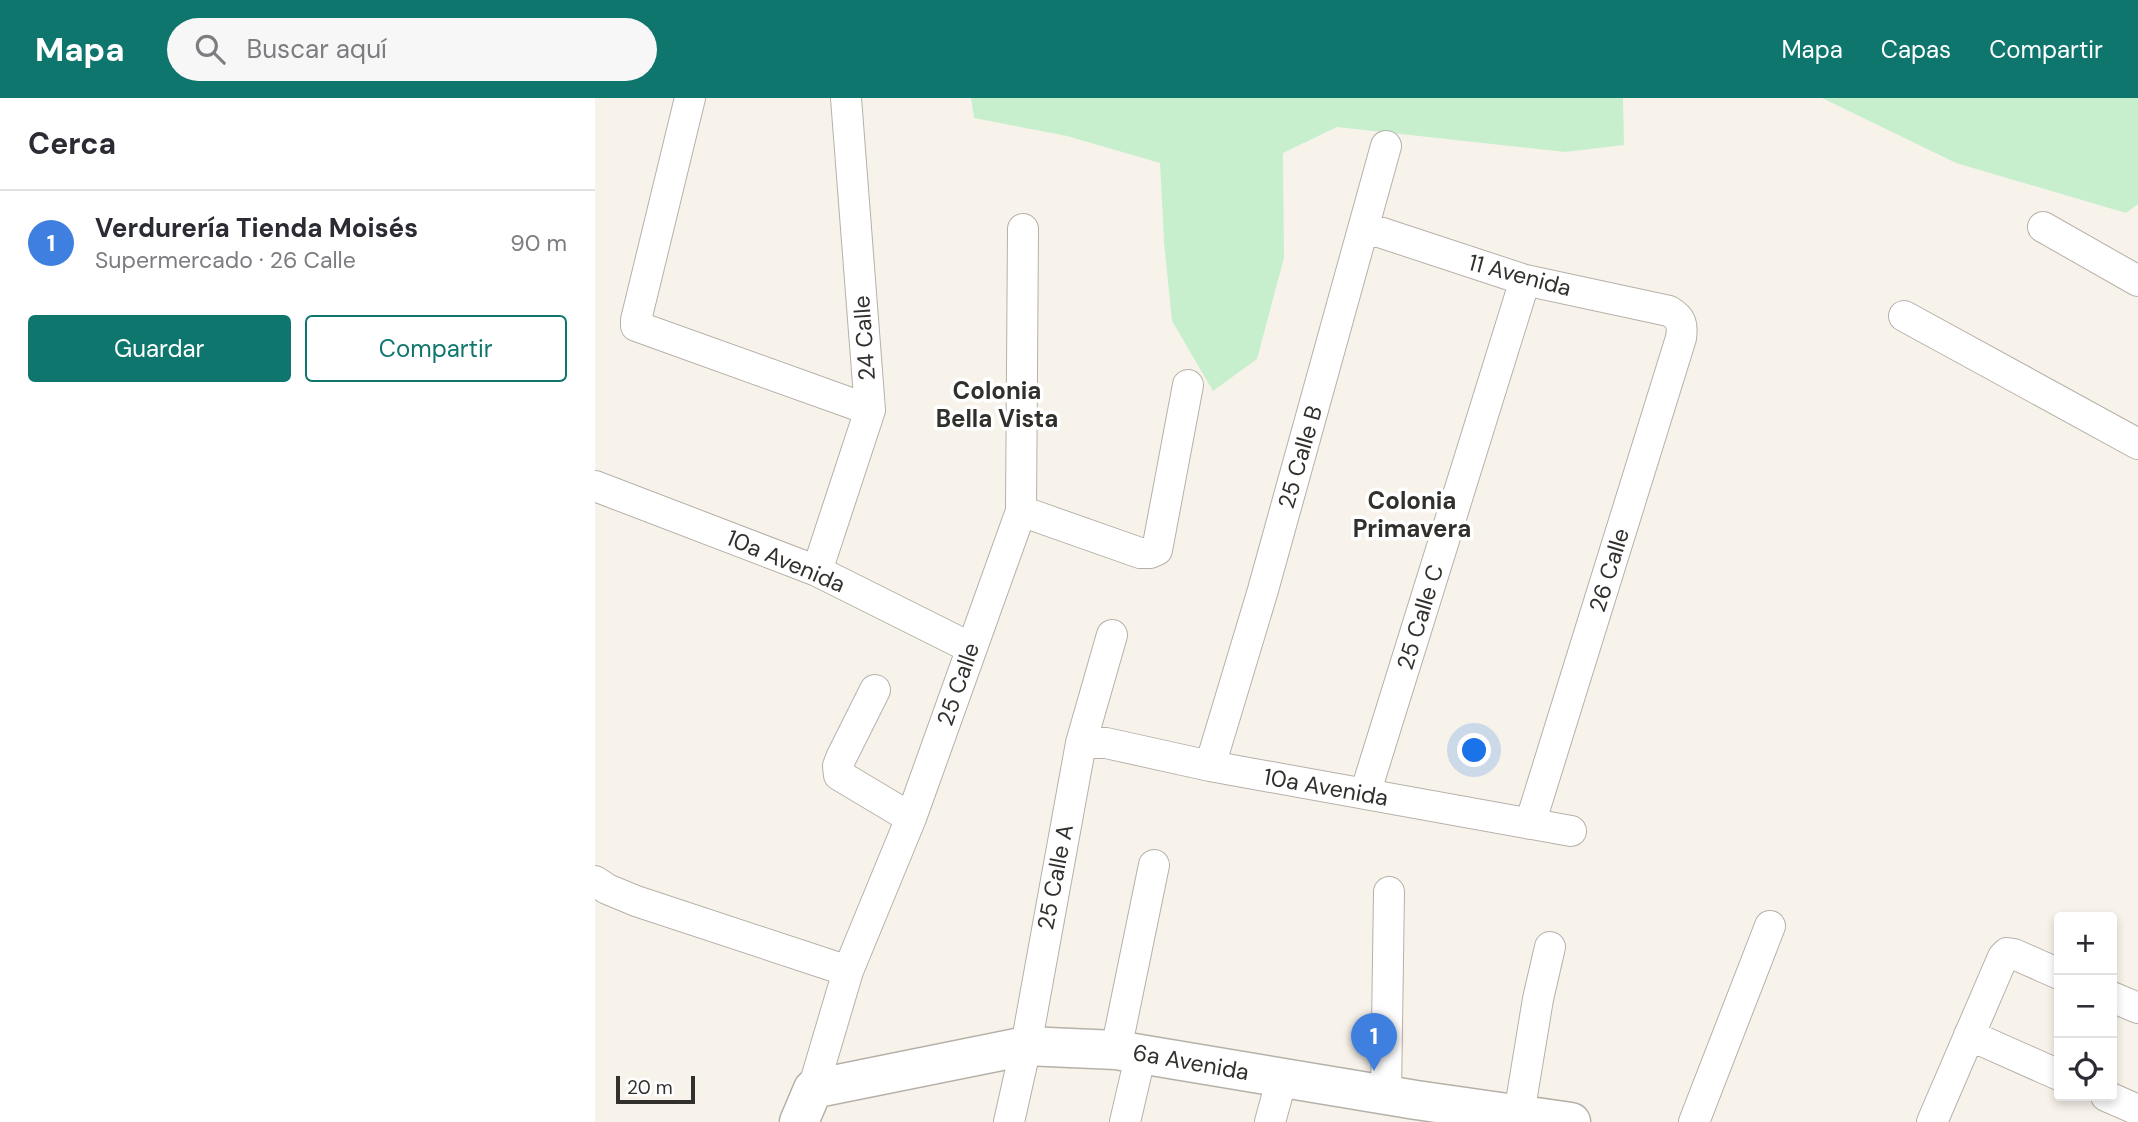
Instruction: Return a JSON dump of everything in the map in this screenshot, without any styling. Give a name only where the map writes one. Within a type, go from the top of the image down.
[{"type":"street","points":[[690,98],[636,327],[870,410]]},
{"type":"street","name":"24 Calle","points":[[817,570],[870,410],[846,98]]},
{"type":"street","name":"25 Calle B","points":[[1210,766],[1386,146]]},
{"type":"street","name":"11 Avenida","points":[[1364,227],[1525,280],[1669,310],[1678,316]]},
{"type":"street","points":[[2043,227],[2138,281]]},
{"type":"street","name":"25 Calle","points":[[806,1105],[848,971],[911,818],[1021,512],[1023,229]]},
{"type":"street","name":"25 Calle C","points":[[1364,794],[1525,280]]},
{"type":"street","name":"26 Calle","points":[[1530,824],[1681,338],[1682,327],[1678,316]]},
{"type":"street","points":[[1904,316],[2138,444]]},
{"type":"street","points":[[1021,512],[1140,553],[1157,550],[1188,385]]},
{"type":"street","name":"10a Avenida","points":[[595,486],[817,570],[971,648]]},
{"type":"street","name":"25 Calle A","points":[[1009,1122],[1026,1046],[1081,743],[1112,635]]},
{"type":"street","points":[[874,690],[838,766],[839,775],[911,818]]},
{"type":"street","name":"10a Avenida","points":[[1081,743],[1106,743],[1210,766],[1571,831]]},
{"type":"street","points":[[1125,1122],[1128,1052],[1154,865]]},
{"type":"street","points":[[595,881],[636,901],[848,971]]},
{"type":"street","points":[[1389,892],[1404,1105]]},
{"type":"street","points":[[1695,1122],[1770,926]]},
{"type":"street","points":[[1519,1114],[1538,999],[1550,947]]},
{"type":"street","points":[[1932,1122],[2003,957],[2007,953],[2014,954],[2054,972]]},
{"type":"street","points":[[2117,999],[2138,1008]]},
{"type":"street","points":[[1969,1035],[2054,1073]]},
{"type":"street","name":"6a Avenida","points":[[806,1105],[1026,1046],[1128,1052],[1282,1078],[1404,1105],[1519,1114],[1571,1122]]},
{"type":"street","points":[[1270,1122],[1282,1078]]},
{"type":"street","points":[[2117,1101],[2138,1110]]},
{"type":"green space","points":[[971,98],[1623,98],[1624,145],[1565,152],[1337,127],[1283,153],[1284,258],[1257,359],[1213,391],[1172,321],[1160,163],[1067,136],[974,118]]},
{"type":"green space","points":[[1822,98],[2138,98],[2138,204],[2126,213],[1956,163]]},
{"type":"place","name":"Verdurería Tienda Moisés","points":[[1374,1071]]},
{"type":"district","name":"Colonia Bella Vista","points":[[997,404]]},
{"type":"district","name":"Colonia Primavera","points":[[1412,514]]}]
